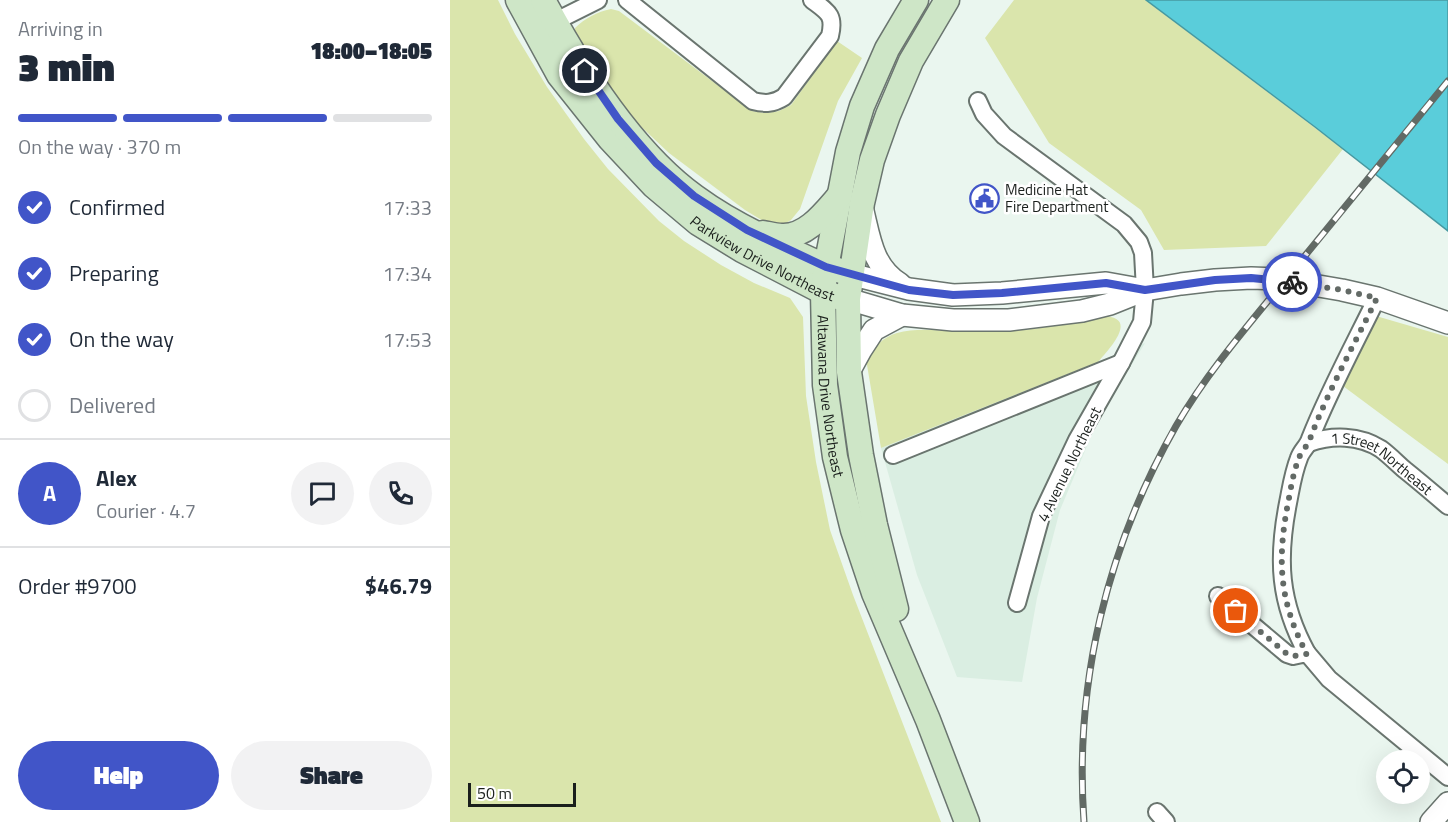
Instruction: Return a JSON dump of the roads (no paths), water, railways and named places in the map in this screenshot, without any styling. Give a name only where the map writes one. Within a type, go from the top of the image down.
[{"type":"main road","name":"Parkview Drive Northeast","points":[[518,0],[574,55],[618,119],[656,163],[694,196],[747,230],[826,267],[850,274]]},
{"type":"main road","name":"Parkview Drive Northeast","points":[[543,0],[544,27],[559,75],[610,139],[654,186],[698,223],[742,250],[823,292],[848,299]]},
{"type":"main road","name":"Altawana Drive Northeast","points":[[916,0],[887,49],[862,106],[848,152],[851,199],[848,299],[849,372],[861,455],[890,590],[928,720]]},
{"type":"main road","name":"Altawana Drive Northeast","points":[[947,0],[911,60],[872,160],[851,199],[826,267],[823,292],[825,386],[835,457],[853,530],[874,593],[928,720],[967,822]]},
{"type":"main road","points":[[747,230],[783,236],[802,232],[821,216],[851,199]]},
{"type":"street","points":[[544,27],[598,0]]},
{"type":"street","points":[[627,0],[753,100],[765,104],[784,97],[830,36],[832,19],[828,12],[812,0]]},
{"type":"street","points":[[978,101],[984,114],[1004,136],[1124,224],[1139,242],[1143,253],[1145,290]]},
{"type":"street","points":[[851,199],[880,266],[891,279],[909,290]]},
{"type":"street","name":"Parkview Drive Northeast","points":[[850,274],[909,290],[953,295],[1002,293],[1106,283],[1145,290]]},
{"type":"street","name":"Parkview Drive Northeast","points":[[848,299],[902,315],[953,320],[1009,320],[1110,304],[1145,290],[1215,280],[1278,279],[1377,298],[1448,322]]},
{"type":"street","name":"4 Avenue Northeast","points":[[1017,603],[1041,516],[1077,440],[1142,322],[1145,290]]},
{"type":"street","points":[[1377,298],[1319,415],[1309,443],[1299,455],[1295,468],[1284,526],[1281,560],[1285,601],[1307,654],[1329,679],[1448,777]]},
{"type":"street","points":[[849,372],[874,330],[902,315]]},
{"type":"street","points":[[893,455],[1121,363]]},
{"type":"street","name":"1 Street Northeast","points":[[1309,443],[1322,438],[1336,437],[1366,442],[1380,449],[1448,506]]},
{"type":"street","points":[[1218,596],[1287,654],[1293,656],[1307,654]]},
{"type":"street","points":[[1431,822],[1448,803]]},
{"type":"water","points":[[1146,0],[1448,0],[1448,231],[1315,127]]},
{"type":"railway","points":[[1084,822],[1082,770],[1084,718],[1100,617],[1131,519],[1152,472],[1188,406],[1216,367],[1448,81]]},
{"type":"place","name":"Medicine Hat Fire Department","points":[[984,198]]}]
